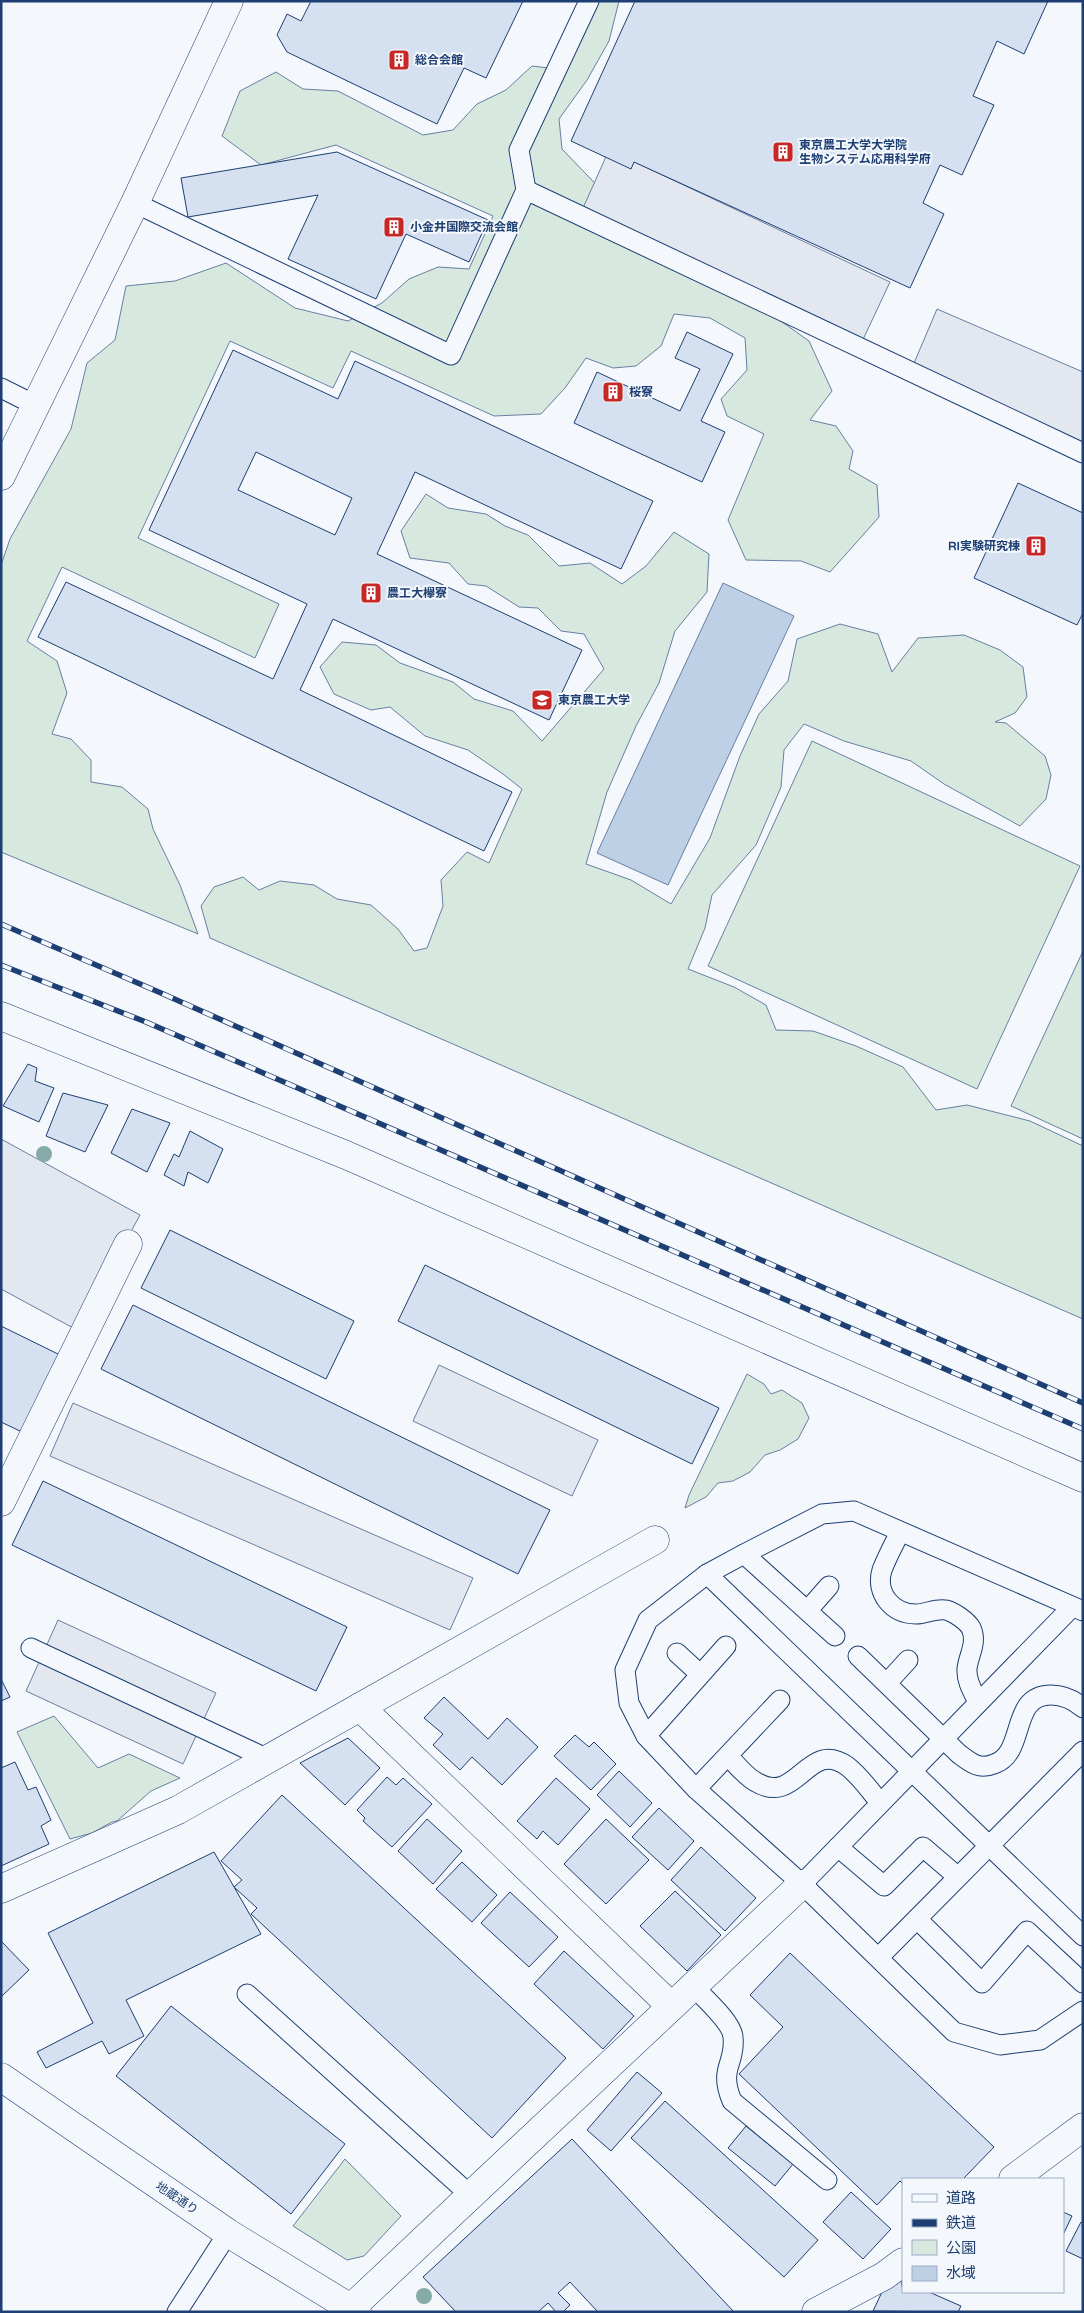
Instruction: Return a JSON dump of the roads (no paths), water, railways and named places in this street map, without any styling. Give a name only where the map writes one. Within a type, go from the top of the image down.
[{"type":"street","points":[[1,476],[135,203],[229,1]]},
{"type":"street","points":[[1,1016],[346,1155],[1083,1478]]},
{"type":"street","points":[[1,1502],[128,1244]]},
{"type":"street","points":[[1,1889],[178,1810],[655,1540]]},
{"type":"street","points":[[360,1707],[671,2006]]},
{"type":"street","points":[[354,2310],[469,2194],[802,1884]]},
{"type":"street","name":"地蔵通り","points":[[1,2077],[228,2233],[354,2310]]},
{"type":"street","points":[[1014,2178],[1083,2127]]},
{"type":"street","points":[[816,2312],[884,2276],[902,2263]]},
{"type":"lane","points":[[135,203],[451,355],[526,190],[519,150],[589,1]]},
{"type":"lane","points":[[526,190],[1083,453]]},
{"type":"lane","points":[[1,388],[36,405]]},
{"type":"lane","points":[[802,1884],[978,1702],[1078,1609],[854,1511],[822,1514],[744,1554],[707,1574],[648,1620],[625,1670],[629,1703],[646,1736],[696,1789],[802,1884],[954,2032],[1000,2045],[1040,2040],[1083,2011]]},
{"type":"lane","points":[[900,1532],[882,1569],[880,1589],[886,1600],[895,1608],[915,1614],[948,1610],[964,1620],[971,1628],[973,1648],[967,1669],[968,1681],[978,1702]]},
{"type":"lane","points":[[744,1554],[835,1636]]},
{"type":"lane","points":[[707,1574],[1083,1936]]},
{"type":"lane","points":[[808,1610],[829,1586]]},
{"type":"lane","points":[[646,1736],[726,1646]]},
{"type":"lane","points":[[31,1648],[268,1759]]},
{"type":"lane","points":[[677,1653],[700,1674]]},
{"type":"lane","points":[[858,1656],[975,1766],[986,1766],[1004,1760],[1010,1753],[1024,1710],[1040,1696],[1058,1695],[1075,1702],[1083,1708]]},
{"type":"lane","points":[[887,1683],[908,1660]]},
{"type":"lane","points":[[696,1789],[780,1700]]},
{"type":"lane","points":[[728,1756],[754,1782],[774,1788],[786,1786],[794,1781],[815,1762],[824,1758],[836,1760],[853,1771],[880,1803]]},
{"type":"lane","points":[[879,1957],[958,1877],[1080,1760]]},
{"type":"lane","points":[[838,1847],[884,1886],[923,1847],[958,1877]]},
{"type":"lane","points":[[917,1919],[982,1982],[1027,1931],[1083,1983]]},
{"type":"lane","points":[[693,1986],[728,2024],[733,2036],[730,2060],[725,2073],[726,2086],[732,2101],[745,2114],[826,2180]]},
{"type":"lane","points":[[247,1994],[469,2194]]},
{"type":"lane","points":[[177,2312],[228,2233]]},
{"type":"water","points":[[723,583],[794,616],[668,885],[597,853]]},
{"type":"railway","points":[[1,924],[161,993],[1083,1403]]},
{"type":"railway","points":[[1,965],[146,1022],[1083,1429]]},
{"type":"place","name":"総合会館","points":[[399,60]]},
{"type":"place","name":"東京農工大学大学院 生物システム応用科学府","points":[[783,152]]},
{"type":"place","name":"小金井国際交流会館","points":[[394,227]]},
{"type":"place","name":"桜寮","points":[[613,392]]},
{"type":"place","name":"RI実験研究棟","points":[[1036,546]]},
{"type":"place","name":"農工大欅寮","points":[[371,593]]},
{"type":"place","name":"東京農工大学","points":[[542,700]]}]
